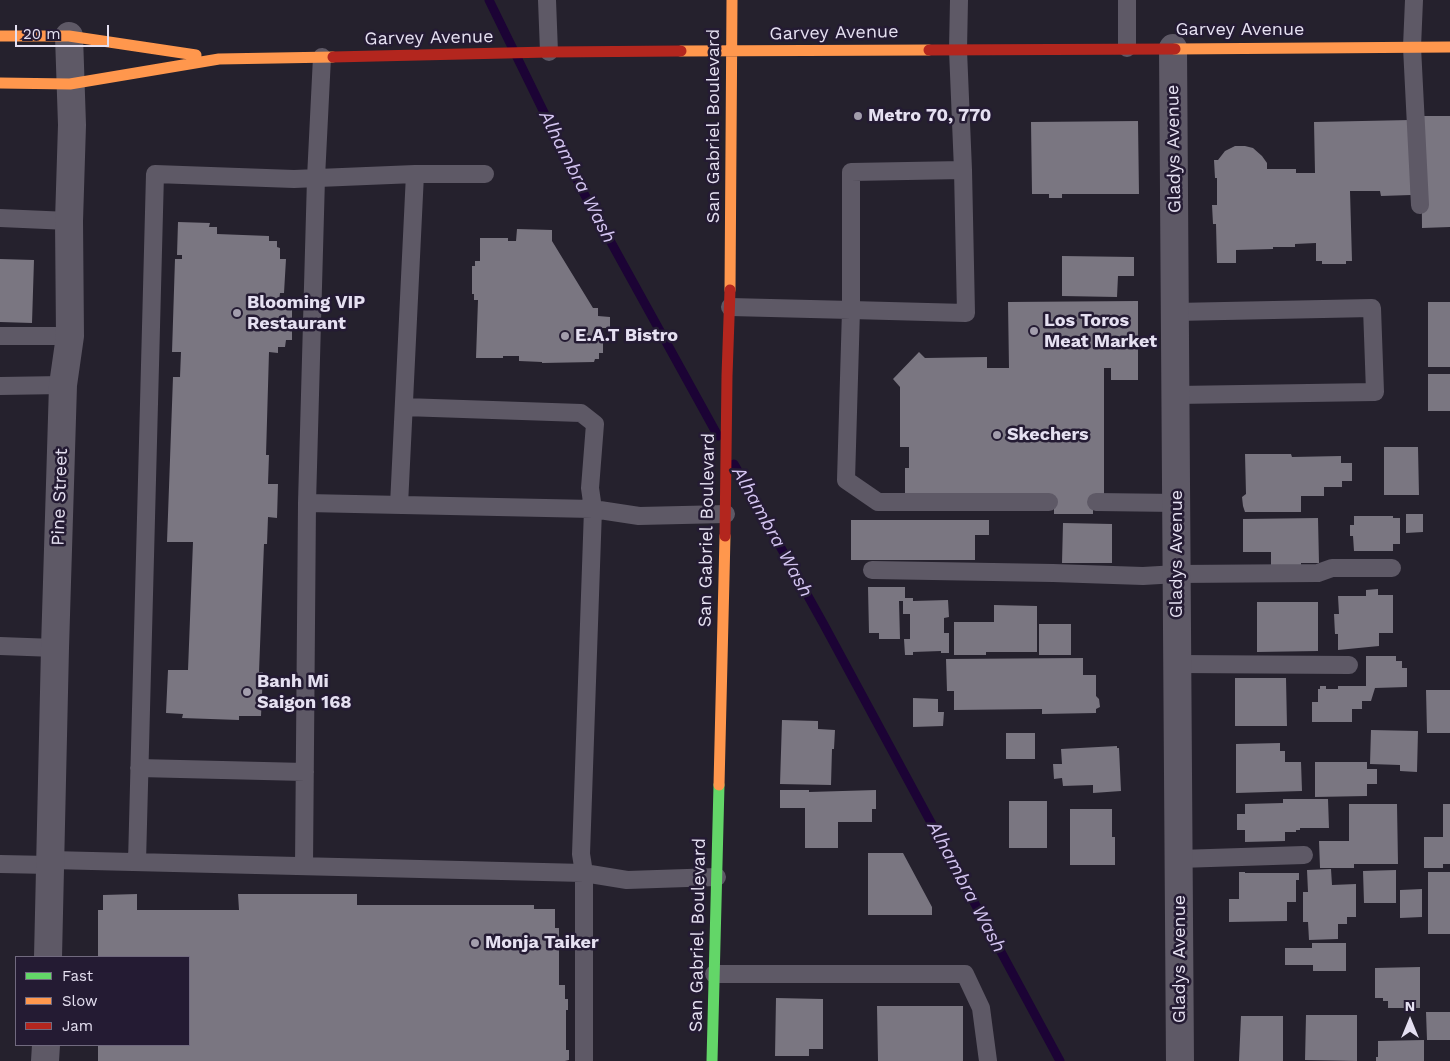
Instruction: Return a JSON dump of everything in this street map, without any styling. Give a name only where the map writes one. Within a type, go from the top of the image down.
[{"type":"main road","name":"San Gabriel Boulevard","points":[[712,1061],[730,307],[732,0]]},
{"type":"main road","name":"Garvey Avenue","points":[[0,36],[69,36],[219,59]]},
{"type":"main road","name":"Garvey Avenue","points":[[0,83],[70,84],[219,59],[553,52],[1450,47]]},
{"type":"street","name":"Pine Street","points":[[48,956],[63,385],[70,336],[69,221],[72,125],[69,36]]},
{"type":"street","name":"Gladys Avenue","points":[[1173,48],[1180,1061]]},
{"type":"street","points":[[45,1061],[46,1046]]},
{"type":"lane","points":[[547,0],[553,52]]},
{"type":"lane","points":[[730,307],[966,312],[958,50],[959,0]]},
{"type":"lane","points":[[1127,0],[1127,48]]},
{"type":"lane","points":[[1414,0],[1412,47],[1420,206]]},
{"type":"lane","points":[[304,866],[307,503],[316,178],[322,57]]},
{"type":"lane","points":[[962,170],[850,172],[850,310],[846,480],[878,502],[1049,502]]},
{"type":"lane","points":[[137,862],[155,174],[284,179],[415,174],[484,174]]},
{"type":"lane","points":[[399,505],[415,174]]},
{"type":"lane","points":[[0,218],[69,221]]},
{"type":"lane","points":[[1175,312],[1372,308],[1375,392],[1176,395]]},
{"type":"lane","points":[[0,336],[70,336]]},
{"type":"lane","points":[[0,386],[63,385]]},
{"type":"lane","points":[[404,407],[580,414],[595,424],[590,488],[594,509],[580,854],[584,873],[584,1061]]},
{"type":"lane","points":[[1096,502],[1177,503]]},
{"type":"lane","points":[[307,503],[594,509],[639,516],[725,520]]},
{"type":"lane","points":[[872,570],[1143,576],[1318,573],[1332,568],[1392,568]]},
{"type":"lane","points":[[0,646],[55,648]]},
{"type":"lane","points":[[1178,664],[1349,665]]},
{"type":"lane","points":[[139,768],[305,772]]},
{"type":"lane","points":[[1179,859],[1304,855]]},
{"type":"lane","points":[[0,864],[137,862],[584,873],[628,880],[717,877]]},
{"type":"lane","points":[[714,974],[965,974],[981,1008],[988,1061]]},
{"type":"building","points":[[1421,116],[1450,116],[1450,227],[1422,228]]},
{"type":"building","points":[[1410,120],[1411,195],[1381,196],[1380,191],[1350,191],[1352,261],[1346,261],[1346,264],[1322,264],[1322,261],[1316,261],[1316,243],[1295,244],[1295,247],[1273,247],[1273,249],[1236,250],[1236,263],[1217,263],[1216,224],[1213,224],[1212,205],[1217,205],[1217,178],[1215,178],[1214,160],[1218,160],[1225,151],[1235,146],[1245,146],[1253,148],[1262,156],[1267,163],[1267,169],[1296,169],[1296,173],[1315,173],[1314,122]]},
{"type":"building","points":[[1138,121],[1139,194],[1062,194],[1062,198],[1049,198],[1049,194],[1032,194],[1031,122]]},
{"type":"building","points":[[178,222],[210,223],[209,227],[217,227],[217,234],[269,236],[269,241],[277,241],[277,247],[280,248],[280,259],[286,259],[284,293],[280,293],[279,301],[287,301],[287,308],[292,308],[292,340],[286,340],[285,347],[278,347],[278,353],[269,352],[266,455],[269,455],[268,484],[278,484],[277,518],[268,517],[267,544],[264,544],[259,672],[263,672],[261,716],[239,716],[239,720],[182,718],[183,714],[166,713],[168,670],[188,670],[193,542],[167,542],[173,377],[180,377],[181,352],[172,352],[175,259],[182,259],[182,255],[177,255]]},
{"type":"building","points":[[517,229],[552,230],[552,241],[593,308],[598,308],[598,316],[610,317],[610,328],[598,328],[600,336],[603,336],[603,353],[599,353],[599,359],[595,359],[594,362],[542,363],[519,361],[519,356],[476,358],[478,300],[474,300],[474,294],[472,294],[472,266],[475,266],[475,261],[480,261],[480,238],[508,238],[508,241],[516,241]]},
{"type":"building","points":[[1062,256],[1134,257],[1134,276],[1118,276],[1117,297],[1062,296]]},
{"type":"building","points":[[0,259],[34,260],[32,323],[0,322]]},
{"type":"building","points":[[1138,301],[1138,380],[1111,380],[1111,368],[1104,368],[1104,494],[1093,494],[1093,514],[1054,514],[1054,495],[930,494],[905,499],[905,468],[909,468],[909,447],[900,447],[900,387],[893,379],[919,352],[925,358],[987,357],[987,368],[1009,368],[1008,302]]},
{"type":"building","points":[[1428,302],[1450,302],[1450,367],[1428,367]]},
{"type":"building","points":[[1428,374],[1450,374],[1450,411],[1428,411]]},
{"type":"building","points":[[1384,447],[1418,447],[1419,495],[1384,495]]},
{"type":"building","points":[[1245,454],[1291,454],[1292,457],[1341,456],[1341,463],[1352,463],[1352,481],[1342,481],[1342,487],[1324,487],[1324,496],[1301,496],[1301,512],[1245,512],[1242,497],[1246,494]]},
{"type":"building","points":[[1406,514],[1423,514],[1423,532],[1406,533]]},
{"type":"building","points":[[1354,516],[1393,516],[1393,518],[1400,518],[1400,544],[1393,544],[1393,551],[1354,551],[1353,536],[1350,536],[1350,525],[1354,525]]},
{"type":"building","points":[[1318,518],[1319,563],[1301,563],[1301,567],[1271,567],[1271,552],[1243,552],[1243,519]]},
{"type":"building","points":[[851,520],[989,520],[989,535],[975,535],[975,560],[851,560]]},
{"type":"building","points":[[1063,523],[1112,524],[1112,563],[1062,563]]},
{"type":"building","points":[[868,587],[905,587],[905,598],[913,598],[913,601],[948,600],[949,617],[944,618],[944,633],[949,633],[949,653],[941,653],[941,651],[913,652],[913,655],[905,655],[904,639],[910,639],[910,614],[903,614],[903,601],[899,601],[900,639],[879,639],[879,633],[869,633]]},
{"type":"building","points":[[1378,589],[1378,595],[1393,595],[1393,633],[1379,633],[1379,646],[1338,650],[1338,634],[1335,634],[1334,614],[1339,614],[1338,596],[1366,596],[1366,590]]},
{"type":"building","points":[[1257,602],[1318,602],[1318,651],[1257,652]]},
{"type":"building","points":[[994,605],[1037,606],[1037,652],[986,652],[986,655],[954,655],[954,622],[994,622]]},
{"type":"building","points":[[1039,624],[1071,624],[1071,655],[1039,655]]},
{"type":"building","points":[[1366,656],[1396,656],[1396,661],[1402,661],[1402,668],[1407,668],[1407,687],[1375,688],[1371,701],[1362,701],[1362,709],[1352,709],[1352,722],[1312,722],[1312,702],[1318,702],[1318,689],[1320,689],[1320,686],[1326,686],[1326,689],[1338,689],[1338,686],[1366,686]]},
{"type":"building","points":[[1083,658],[1083,675],[1096,675],[1096,696],[1099,699],[1100,707],[1096,709],[1096,713],[1042,714],[1042,709],[954,710],[954,691],[947,691],[946,659]]},
{"type":"building","points":[[1235,678],[1286,678],[1287,726],[1235,726]]},
{"type":"building","points":[[1426,690],[1450,690],[1450,733],[1427,733]]},
{"type":"building","points":[[913,698],[938,699],[938,712],[944,712],[943,726],[913,727]]},
{"type":"building","points":[[782,720],[818,721],[818,729],[835,730],[834,749],[832,749],[831,785],[780,784]]},
{"type":"building","points":[[1371,730],[1418,731],[1417,772],[1400,771],[1400,765],[1370,764]]},
{"type":"building","points":[[1006,733],[1035,733],[1035,759],[1006,759]]},
{"type":"building","points":[[1280,743],[1280,751],[1285,751],[1285,762],[1301,762],[1302,791],[1236,793],[1236,744]]},
{"type":"building","points":[[1117,746],[1119,748],[1121,791],[1093,793],[1093,785],[1063,786],[1062,778],[1054,779],[1053,764],[1062,764],[1061,749]]},
{"type":"building","points":[[1315,762],[1367,762],[1367,769],[1377,769],[1377,784],[1367,784],[1367,796],[1315,797]]},
{"type":"building","points":[[780,790],[809,790],[809,792],[876,790],[876,809],[872,809],[872,822],[838,822],[838,848],[805,848],[805,808],[780,808]]},
{"type":"building","points":[[1283,799],[1328,799],[1329,828],[1300,828],[1296,832],[1285,832],[1285,841],[1245,842],[1245,830],[1237,830],[1237,814],[1245,814],[1245,804],[1283,803]]},
{"type":"building","points":[[1009,801],[1047,801],[1047,848],[1009,848]]},
{"type":"building","points":[[1349,804],[1397,804],[1398,864],[1354,864],[1354,868],[1320,868],[1319,841],[1349,841]]},
{"type":"building","points":[[1443,804],[1450,804],[1450,864],[1443,864],[1443,868],[1424,868],[1424,837],[1443,837]]},
{"type":"building","points":[[1070,809],[1112,809],[1115,865],[1070,865]]},
{"type":"building","points":[[868,853],[903,853],[932,907],[932,915],[868,915]]},
{"type":"building","points":[[1331,869],[1332,885],[1356,884],[1356,917],[1347,917],[1347,924],[1338,924],[1338,939],[1309,940],[1308,922],[1303,922],[1303,892],[1308,892],[1307,870]]},
{"type":"building","points":[[1396,870],[1396,903],[1364,903],[1363,871]]},
{"type":"building","points":[[1239,872],[1299,873],[1299,880],[1296,880],[1296,902],[1287,902],[1287,921],[1229,922],[1229,899],[1239,899]]},
{"type":"building","points":[[1428,872],[1450,872],[1450,934],[1428,934]]},
{"type":"building","points":[[1422,889],[1422,917],[1400,918],[1400,890]]},
{"type":"building","points":[[137,894],[137,910],[239,910],[238,894],[357,894],[357,905],[534,905],[534,909],[555,909],[555,928],[559,928],[559,985],[565,985],[565,999],[568,999],[568,1010],[566,1010],[566,1050],[569,1050],[569,1060],[98,1061],[98,1046],[190,1046],[190,956],[98,956],[98,910],[103,910],[103,895]]},
{"type":"building","points":[[1312,943],[1346,943],[1346,971],[1313,971],[1313,965],[1285,965],[1285,948],[1312,948]]},
{"type":"building","points":[[1420,967],[1420,1008],[1388,1008],[1388,1001],[1383,1001],[1383,998],[1375,998],[1375,968]]},
{"type":"building","points":[[776,998],[823,999],[823,1049],[809,1049],[809,1056],[775,1056]]},
{"type":"building","points":[[877,1006],[963,1006],[963,1061],[878,1061]]},
{"type":"building","points":[[1426,1012],[1450,1012],[1450,1040],[1427,1040]]},
{"type":"building","points":[[1306,1015],[1357,1015],[1357,1061],[1305,1060]]},
{"type":"building","points":[[1241,1016],[1283,1016],[1283,1061],[1239,1061]]},
{"type":"building","points":[[1424,1040],[1424,1061],[1376,1061],[1376,1057],[1378,1057],[1378,1041]]},
{"type":"waterway","name":"Alhambra Wash","points":[[489,0],[581,188],[718,436]]},
{"type":"waterway","name":"Alhambra Wash","points":[[734,464],[823,623],[1060,1061]]},
{"type":"traffic: fast","points":[[712,1061],[719,785]]},
{"type":"traffic: slow","points":[[730,290],[732,0]]},
{"type":"traffic: slow","points":[[0,36],[69,36],[196,55]]},
{"type":"traffic: slow","points":[[1175,49],[1450,47]]},
{"type":"traffic: slow","points":[[681,51],[929,50]]},
{"type":"traffic: slow","points":[[0,83],[70,84],[219,59],[333,57]]},
{"type":"traffic: slow","points":[[719,785],[725,536]]},
{"type":"traffic: jam","points":[[929,50],[1175,49]]},
{"type":"traffic: jam","points":[[333,57],[681,51]]},
{"type":"traffic: jam","points":[[725,536],[730,290]]},
{"type":"place","name":"Metro 70, 770","points":[[858,116]]},
{"type":"place","name":"Blooming VIP Restaurant","points":[[237,313]]},
{"type":"place","name":"Los Toros Meat Market","points":[[1034,331]]},
{"type":"place","name":"E.A.T Bistro","points":[[565,336]]},
{"type":"place","name":"Skechers","points":[[997,435]]},
{"type":"place","name":"Banh Mi Saigon 168","points":[[247,692]]},
{"type":"place","name":"Monja Taiker","points":[[475,943]]}]
